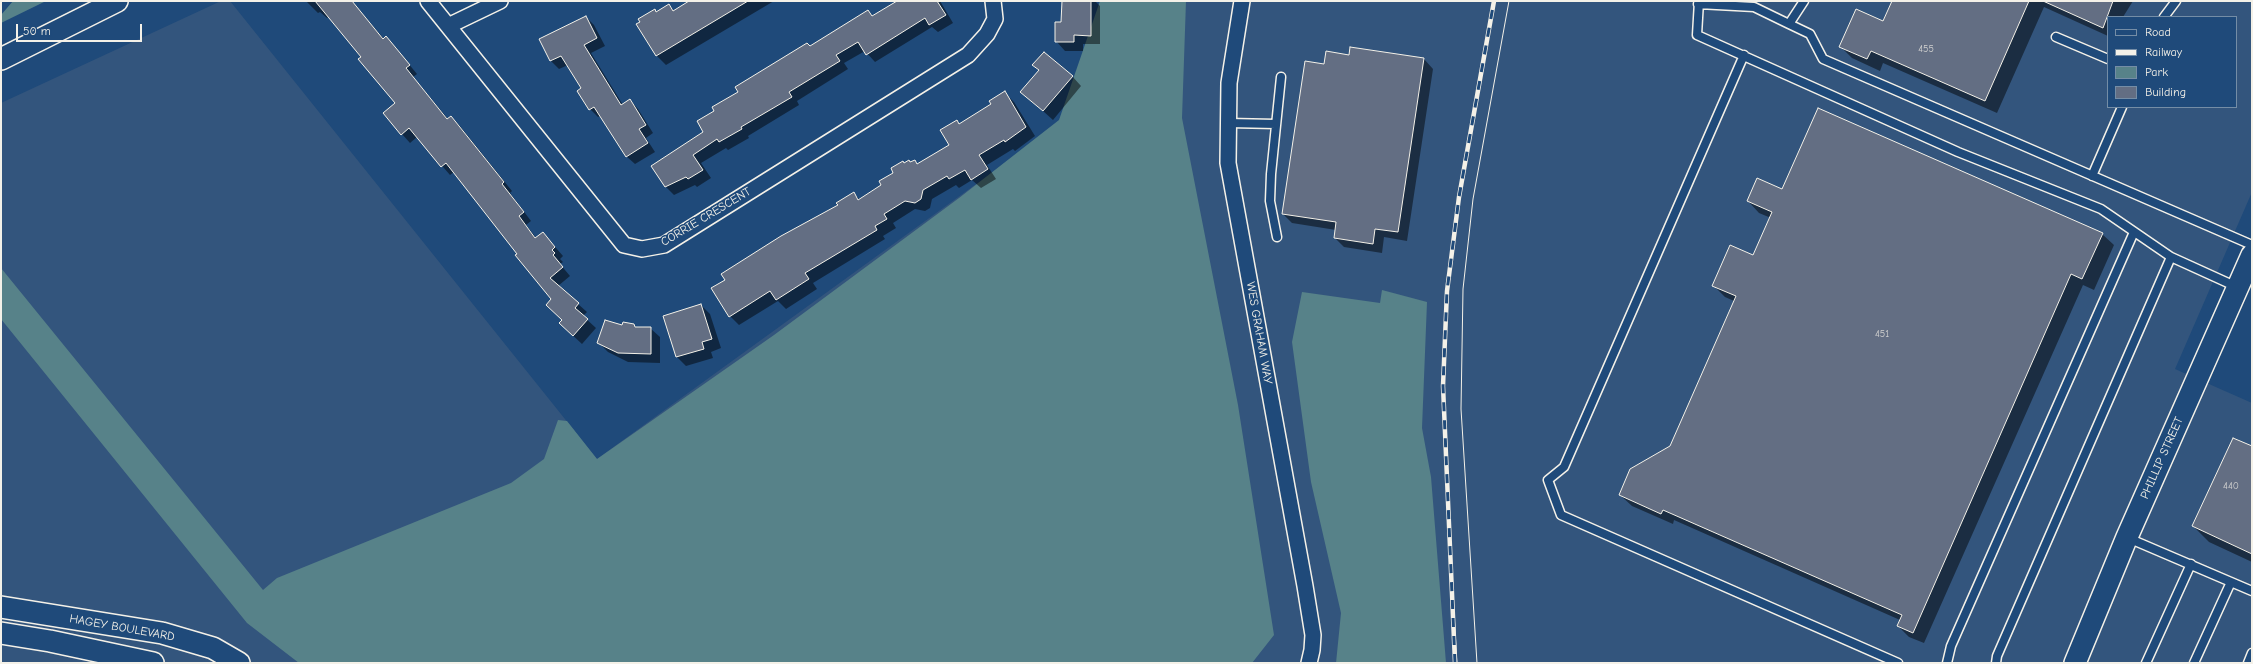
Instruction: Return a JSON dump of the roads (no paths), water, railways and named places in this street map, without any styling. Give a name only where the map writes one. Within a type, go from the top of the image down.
[{"type":"street","points":[[1,59],[117,1]]},
{"type":"street","name":"CORRIE CRESCENT","points":[[428,1],[624,245],[642,249],[664,245],[968,55],[987,34],[995,19],[993,1]]},
{"type":"street","points":[[448,26],[500,1]]},
{"type":"street","name":"WES GRAHAM WAY","points":[[1242,1],[1229,83],[1228,163],[1313,635],[1309,663]]},
{"type":"street","name":"PHILLIP STREET","points":[[2075,663],[2127,537],[2252,255]]},
{"type":"street","name":"HAGEY BOULEVARD","points":[[1,607],[162,633],[213,648],[239,663]]},
{"type":"street","points":[[1,633],[50,641],[153,663]]},
{"type":"lane","points":[[1789,24],[1804,1]]},
{"type":"lane","points":[[2165,16],[2176,1]]},
{"type":"lane","points":[[2238,287],[2171,257],[2101,209],[1958,152],[1697,35],[1699,2],[1754,8],[1810,34],[1824,59],[2252,245]]},
{"type":"lane","points":[[2056,37],[2107,59]]},
{"type":"lane","points":[[1744,55],[1564,467],[1548,480],[1562,515],[1898,663]]},
{"type":"lane","points":[[1277,237],[1270,201],[1281,77]]},
{"type":"lane","points":[[2092,176],[2122,108]]},
{"type":"lane","points":[[1228,123],[1276,124]]},
{"type":"lane","points":[[1947,663],[1951,646],[2134,232]]},
{"type":"lane","points":[[1996,663],[1997,656],[2171,257]]},
{"type":"lane","points":[[2127,537],[2252,591]]},
{"type":"lane","points":[[2146,663],[2191,564]]},
{"type":"lane","points":[[2194,663],[2231,582]]},
{"type":"lane","points":[[2248,663],[2252,653]]},
{"type":"tram line","points":[[1477,663],[1461,409],[1463,289],[1473,199],[1509,1]]},
{"type":"tram line","points":[[1447,497],[1457,663]]},
{"type":"railway","points":[[1455,663],[1443,386],[1447,291],[1459,197],[1494,1]]}]
